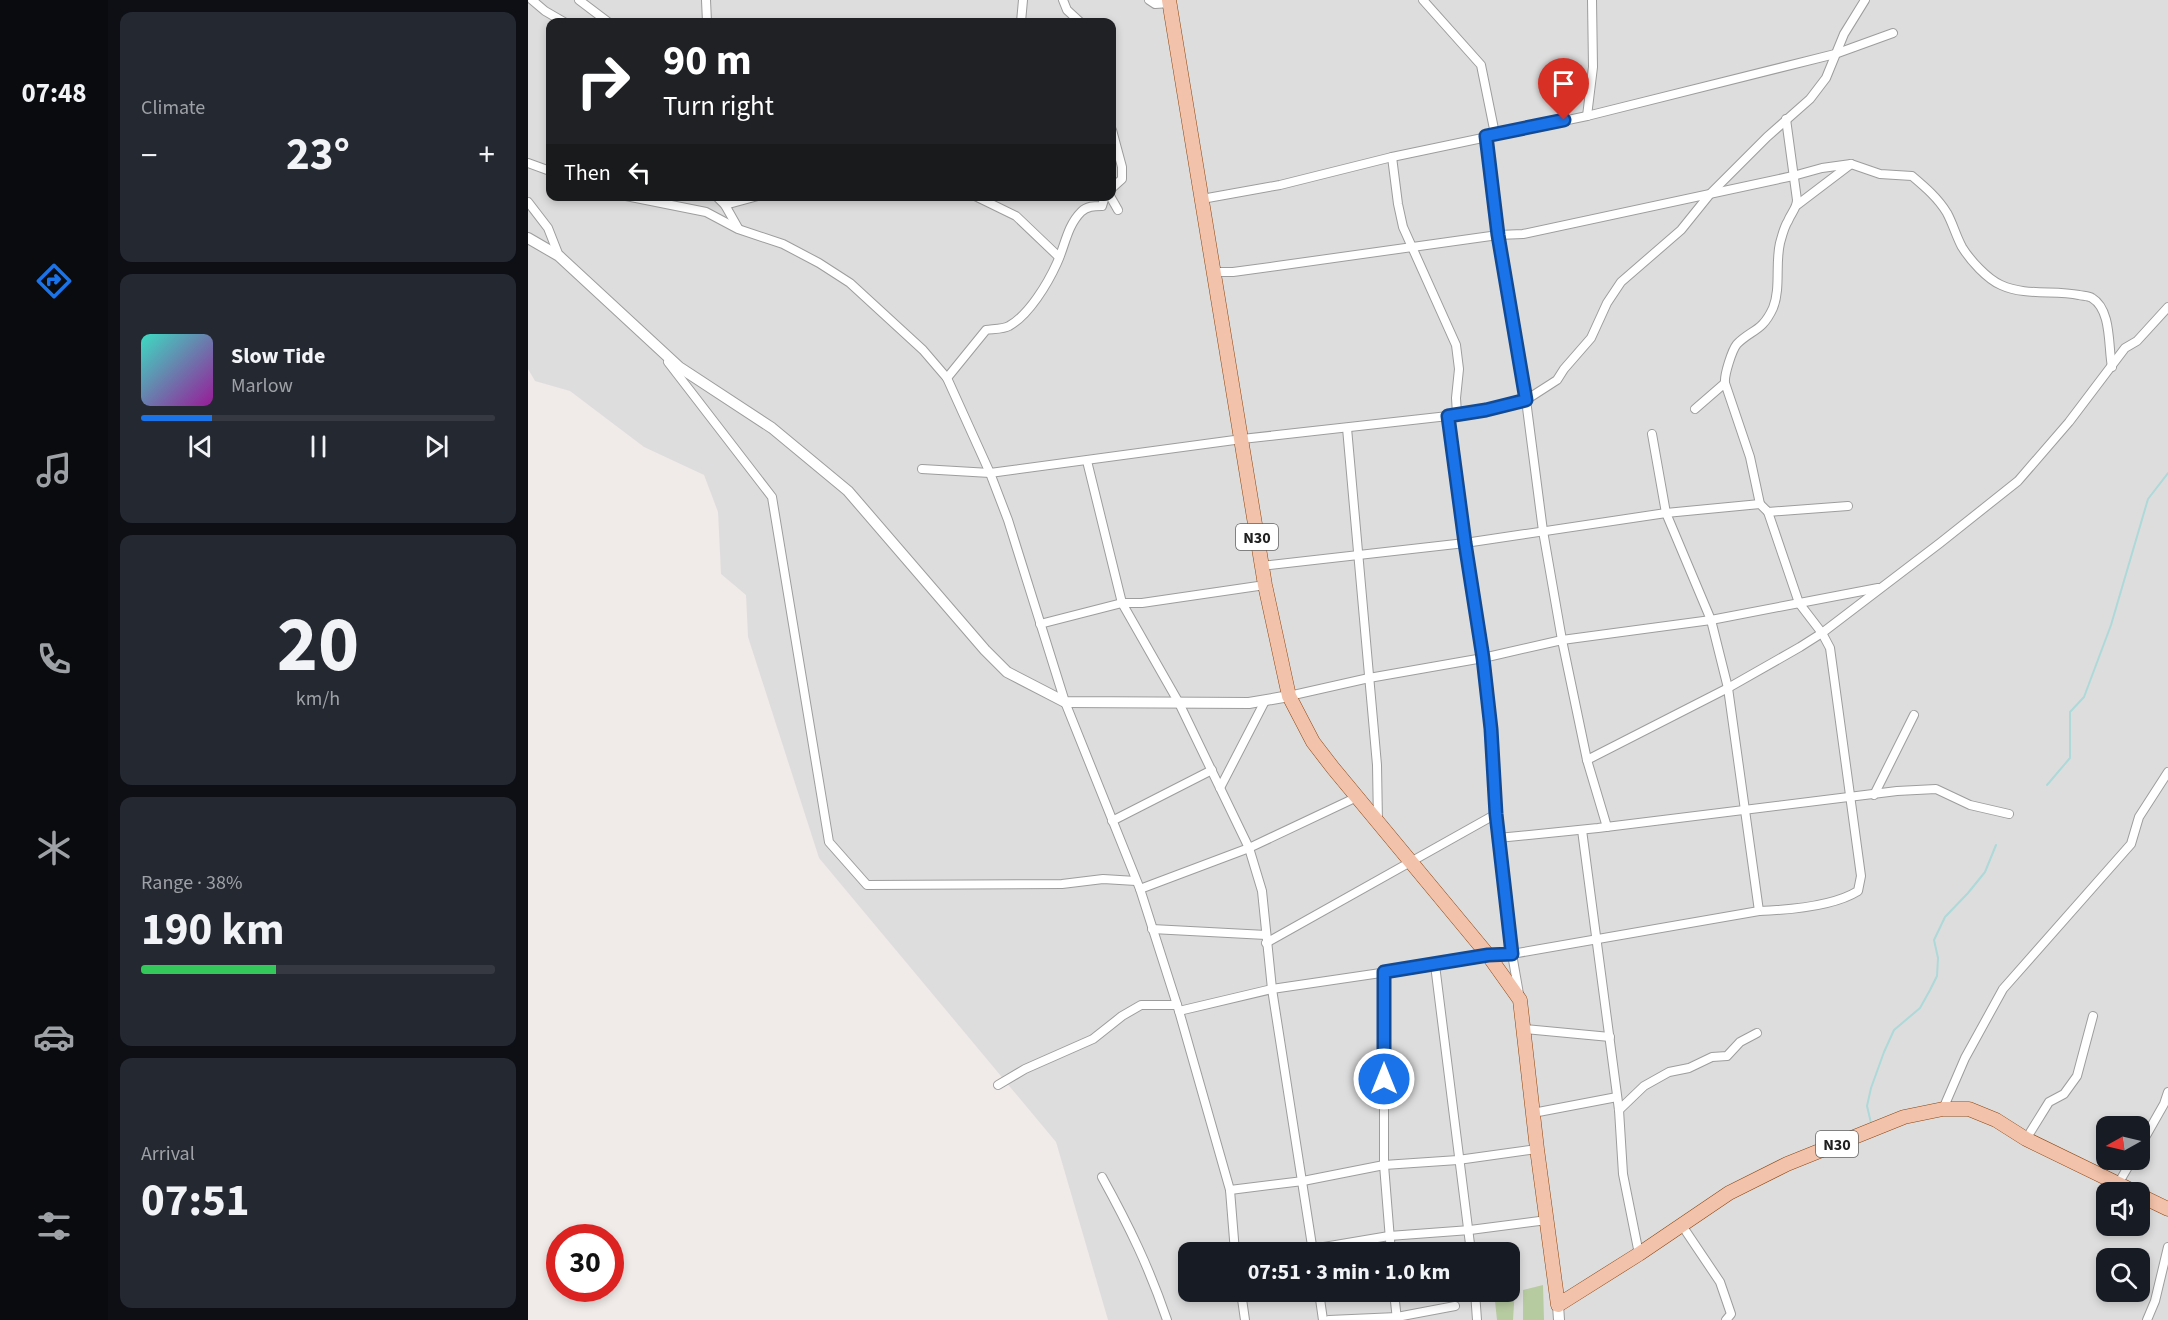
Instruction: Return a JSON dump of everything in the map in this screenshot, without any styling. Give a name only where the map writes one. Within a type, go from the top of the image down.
[{"type":"main road","name":"N30","points":[[1170,2],[1261,566],[1289,696],[1313,742],[1378,825],[1488,955],[1520,1000],[1558,1305],[1729,1193],[1787,1164],[1904,1117],[1944,1108],[1970,1109],[1996,1120],[2026,1138],[2114,1182]]},
{"type":"main road","points":[[2150,1200],[2168,1209]]},
{"type":"street","points":[[532,0],[557,18]]},
{"type":"street","points":[[579,0],[603,18]]},
{"type":"street","points":[[706,0],[707,18]]},
{"type":"street","points":[[1021,18],[1023,0]]},
{"type":"street","points":[[1063,0],[1067,10],[1076,18]]},
{"type":"street","points":[[1149,0],[1155,4],[1170,2]]},
{"type":"street","points":[[1424,0],[1481,65],[1490,135],[1498,235],[1526,400],[1543,531],[1562,640],[1587,760],[1607,827]]},
{"type":"street","points":[[1587,116],[1593,67],[1592,0]]},
{"type":"street","points":[[922,469],[990,473],[1242,439],[1448,416],[1526,400],[1557,380],[1591,338],[1607,303],[1622,282],[1681,230],[1710,194],[1786,119],[1810,99],[1826,78],[1844,34],[1865,0]]},
{"type":"street","points":[[1202,199],[1280,185],[1392,157],[1587,116],[1834,54],[1893,33]]},
{"type":"street","points":[[1786,119],[1797,205]]},
{"type":"street","points":[[1116,145],[1122,167],[1122,178],[1116,184]]},
{"type":"street","points":[[1392,157],[1403,227],[1456,345],[1459,369],[1457,414]]},
{"type":"street","points":[[528,163],[546,170]]},
{"type":"street","points":[[998,1085],[1025,1069],[1093,1039],[1122,1016],[1141,1005],[1178,1008],[1272,989],[1488,955],[1512,954],[1759,911],[1784,910],[1847,898],[1858,891],[1861,876],[1830,648],[1822,633],[1799,603],[1768,512],[1760,504],[1750,457],[1725,383],[1724,371],[1730,363],[1736,345],[1763,325],[1773,307],[1777,294],[1780,243],[1787,222],[1797,205],[1851,164]]},
{"type":"street","points":[[1213,272],[1244,271],[1498,235],[1523,234],[1793,177],[1822,168],[1851,164],[1880,174],[1912,176],[1942,206],[1963,249],[1988,276],[2000,285],[2017,290],[2065,292],[2092,298],[2102,308],[2108,322],[2108,350],[2112,367]]},
{"type":"street","points":[[648,201],[705,212],[738,229],[783,244],[819,263],[850,283],[923,350],[946,378],[990,473],[1008,520],[1065,702],[1140,889],[1178,1008],[1230,1190],[1234,1242]]},
{"type":"street","points":[[721,201],[738,229]]},
{"type":"street","points":[[725,205],[740,201]]},
{"type":"street","points":[[985,201],[1016,216],[1059,256]]},
{"type":"street","points":[[946,378],[987,330],[1008,327],[1023,313],[1039,295],[1059,256],[1063,243],[1081,212],[1090,206],[1102,206],[1105,201]]},
{"type":"street","points":[[1112,201],[1118,210]]},
{"type":"street","points":[[528,202],[548,228],[559,256]]},
{"type":"street","points":[[528,238],[559,256],[679,367],[772,428],[848,491],[985,650],[1007,672],[1065,702],[1249,703],[1483,658],[1562,640],[1711,620],[1882,587]]},
{"type":"street","points":[[1587,760],[1728,687],[1822,633],[2018,481],[2068,422],[2125,348],[2137,341],[2168,307]]},
{"type":"street","points":[[659,350],[772,497],[829,842],[867,885],[1062,884],[1102,879],[1136,881]]},
{"type":"street","points":[[1695,409],[1725,383]]},
{"type":"street","points":[[1448,416],[1483,658],[1491,729],[1498,837],[1520,1000]]},
{"type":"street","points":[[1347,428],[1377,765],[1378,825]]},
{"type":"street","points":[[1652,434],[1666,513],[1711,620],[1728,687],[1759,911]]},
{"type":"street","points":[[1087,461],[1122,603],[1179,703],[1212,770],[1249,848],[1262,891],[1272,989],[1312,1242]]},
{"type":"street","points":[[1261,566],[1465,543],[1666,513],[1760,504]]},
{"type":"street","points":[[1768,512],[1848,506]]},
{"type":"street","points":[[1040,624],[1122,603],[1142,603],[1265,585]]},
{"type":"street","points":[[1220,788],[1265,700]]},
{"type":"street","points":[[1874,795],[1914,715]]},
{"type":"street","points":[[1112,821],[1212,770]]},
{"type":"street","points":[[1944,1108],[1965,1058],[2003,989],[2131,844],[2139,817],[2168,772]]},
{"type":"street","points":[[1498,837],[1582,830],[1936,789],[1970,805],[2009,814]]},
{"type":"street","points":[[1140,889],[1249,848],[1357,797]]},
{"type":"street","points":[[1152,929],[1266,939],[1410,863],[1496,814]]},
{"type":"street","points":[[1582,830],[1619,1110],[1623,1174],[1639,1254]]},
{"type":"street","points":[[1435,965],[1458,1160],[1471,1242]]},
{"type":"street","points":[[1384,972],[1384,1165],[1390,1242]]},
{"type":"street","points":[[2026,1138],[2049,1102],[2064,1094],[2077,1076],[2093,1016]]},
{"type":"street","points":[[1525,1029],[1610,1037]]},
{"type":"street","points":[[1619,1110],[1644,1086],[1669,1072],[1689,1068],[1712,1057],[1727,1056],[1740,1042],[1757,1033]]},
{"type":"street","points":[[2150,1129],[2168,1092]]},
{"type":"street","points":[[1533,1113],[1617,1097]]},
{"type":"street","points":[[1230,1190],[1303,1181],[1384,1165],[1458,1160],[1537,1149]]},
{"type":"street","points":[[1102,1177],[1135,1237],[1167,1320]]},
{"type":"street","points":[[1359,1242],[1389,1236],[1470,1230],[1547,1220]]},
{"type":"street","points":[[1681,1224],[1720,1282],[1731,1314],[1726,1320]]},
{"type":"street","points":[[2148,1320],[2168,1247]]},
{"type":"street","points":[[1242,1302],[1245,1320]]},
{"type":"street","points":[[1320,1302],[1323,1320]]},
{"type":"street","points":[[1395,1302],[1397,1318]]},
{"type":"street","points":[[1475,1302],[1477,1320]]},
{"type":"street","points":[[1558,1305],[1559,1320]]},
{"type":"street","points":[[1329,1320],[1397,1318],[1455,1306]]},
{"type":"shaded area","points":[[528,0],[2168,0],[2168,1320],[1108,1320],[1056,1142],[819,858],[748,637],[746,595],[721,574],[718,512],[704,475],[644,447],[570,391],[535,381],[528,369]]},
{"type":"green space","points":[[1543,1285],[1544,1320],[1523,1320],[1523,1290]]},
{"type":"green space","points":[[1495,1302],[1514,1302],[1513,1320],[1497,1320]]},
{"type":"waterway","points":[[2047,785],[2070,758],[2070,712],[2084,697],[2111,625],[2148,499],[2168,473]]},
{"type":"waterway","points":[[1871,1123],[1867,1106],[1884,1052],[1894,1030],[1920,1008],[1937,976],[1938,958],[1934,940],[1945,917],[1985,872],[1996,845]]},
{"type":"route","points":[[1384,1079],[1384,972],[1488,955],[1512,954],[1496,814],[1491,729],[1483,658],[1448,416],[1526,400],[1498,235],[1486,136],[1564,120]]}]
